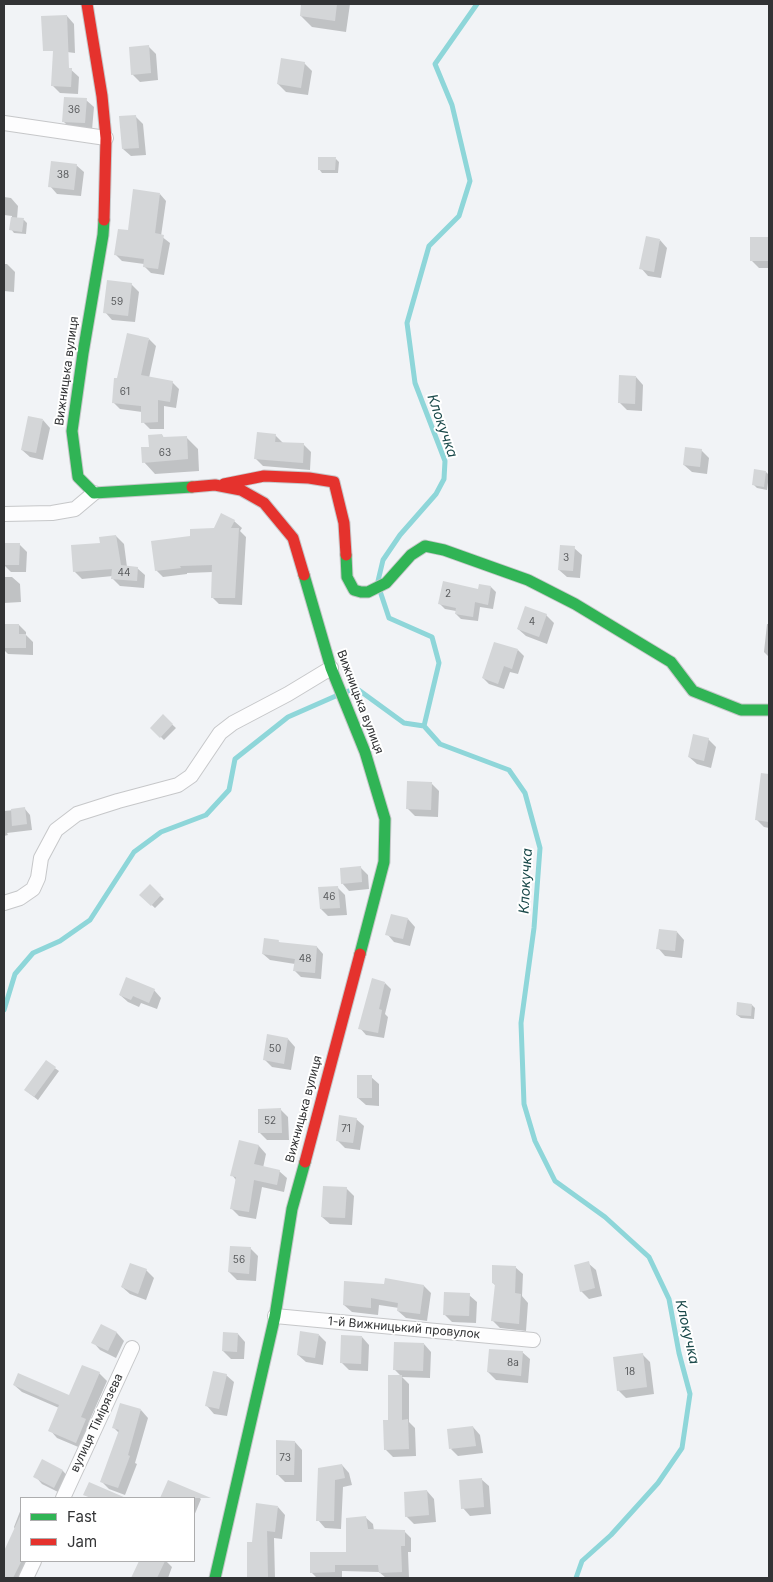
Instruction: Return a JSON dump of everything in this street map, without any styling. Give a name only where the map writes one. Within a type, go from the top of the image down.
[{"type":"street","name":"Вижницька вулиця","points":[[87,4],[102,96],[106,138],[106,186],[103,235],[82,353],[72,431],[78,477],[94,493],[215,485],[241,490],[264,504],[293,538],[334,674],[365,752],[385,819],[384,862],[292,1209],[275,1316],[215,1578]]},
{"type":"street","points":[[4,123],[106,138]]},
{"type":"street","points":[[215,485],[264,476],[309,478],[334,482],[344,523],[346,577],[354,590],[368,592],[386,584],[411,555],[425,546],[444,550],[528,580],[575,604],[672,662],[693,691],[741,710],[769,710]]},
{"type":"street","points":[[4,514],[52,513],[75,509],[94,493]]},
{"type":"street","points":[[4,903],[20,898],[33,889],[38,878],[41,858],[56,830],[77,814],[178,785],[191,776],[220,733],[334,674]]},
{"type":"street","name":"1-й Вижницький провулок","points":[[275,1316],[532,1340]]},
{"type":"street","name":"вулиця Тімірязєва","points":[[63,1497],[132,1348]]},
{"type":"street","points":[[26,1578],[34,1562]]},
{"type":"building","points":[[301,4],[337,4],[335,21],[300,16]]},
{"type":"building","points":[[67,15],[69,68],[72,68],[71,87],[51,86],[53,51],[43,51],[41,16]]},
{"type":"building","points":[[149,45],[151,73],[131,75],[129,47]]},
{"type":"building","points":[[281,58],[305,62],[301,88],[277,84]]},
{"type":"building","points":[[64,97],[87,98],[85,123],[62,122]]},
{"type":"building","points":[[136,115],[139,148],[122,149],[119,116]]},
{"type":"building","points":[[318,157],[336,157],[335,170],[318,170]]},
{"type":"building","points":[[51,161],[77,164],[74,190],[48,187]]},
{"type":"building","points":[[133,189],[160,193],[155,233],[164,235],[158,269],[143,267],[144,259],[114,255],[118,229],[128,230]]},
{"type":"building","points":[[11,217],[24,218],[22,232],[9,230]]},
{"type":"building","points":[[646,236],[660,239],[654,272],[639,269]]},
{"type":"building","points":[[750,237],[769,237],[769,261],[750,261]]},
{"type":"building","points":[[107,280],[132,283],[128,316],[103,313]]},
{"type":"building","points":[[127,333],[149,338],[141,375],[173,381],[170,402],[158,400],[158,422],[141,423],[141,406],[112,403],[114,378],[117,378]]},
{"type":"building","points":[[619,375],[636,376],[635,404],[618,403]]},
{"type":"building","points":[[28,416],[43,419],[36,453],[21,450]]},
{"type":"building","points":[[257,432],[276,434],[275,442],[304,443],[303,463],[254,459]]},
{"type":"building","points":[[162,434],[163,437],[187,436],[188,459],[142,463],[141,447],[149,447],[148,435]]},
{"type":"building","points":[[685,447],[702,449],[700,467],[683,465]]},
{"type":"building","points":[[754,469],[766,471],[764,487],[752,485]]},
{"type":"building","points":[[221,513],[235,520],[231,528],[239,528],[235,598],[211,598],[212,565],[180,566],[181,568],[155,571],[151,541],[190,536],[190,529],[214,528]]},
{"type":"building","points":[[116,535],[121,565],[138,567],[137,581],[111,579],[112,569],[73,572],[71,545],[100,543],[99,537]]},
{"type":"building","points":[[4,543],[20,543],[19,565],[4,565]]},
{"type":"building","points":[[560,545],[575,546],[573,571],[558,570]]},
{"type":"building","points":[[443,581],[478,589],[479,584],[491,586],[488,605],[475,602],[473,617],[455,614],[456,608],[438,604]]},
{"type":"building","points":[[525,606],[547,614],[539,637],[517,629]]},
{"type":"building","points":[[4,624],[19,624],[19,634],[26,634],[26,648],[4,648]]},
{"type":"building","points":[[494,642],[518,649],[512,669],[504,666],[498,684],[482,678]]},
{"type":"building","points":[[163,714],[173,724],[160,738],[150,728]]},
{"type":"building","points":[[693,734],[709,738],[704,761],[688,757]]},
{"type":"building","points":[[761,773],[769,774],[769,822],[755,820]]},
{"type":"building","points":[[407,781],[432,782],[431,810],[406,809]]},
{"type":"building","points":[[25,807],[27,824],[12,826],[11,809]]},
{"type":"building","points":[[361,866],[362,882],[341,884],[340,868]]},
{"type":"building","points":[[150,884],[161,895],[151,906],[139,895]]},
{"type":"building","points":[[338,886],[340,908],[320,909],[318,887]]},
{"type":"building","points":[[391,914],[408,918],[403,939],[385,935]]},
{"type":"building","points":[[659,929],[677,931],[675,951],[656,949]]},
{"type":"building","points":[[264,938],[279,940],[278,942],[317,946],[315,973],[293,971],[295,959],[262,954]]},
{"type":"building","points":[[126,977],[155,989],[149,1003],[133,996],[131,1000],[119,995]]},
{"type":"building","points":[[372,978],[385,982],[379,1009],[382,1010],[378,1033],[358,1029]]},
{"type":"building","points":[[737,1002],[752,1004],[751,1016],[736,1015]]},
{"type":"building","points":[[267,1034],[288,1038],[284,1064],[263,1060]]},
{"type":"building","points":[[46,1060],[56,1067],[34,1097],[24,1090]]},
{"type":"building","points":[[357,1075],[372,1075],[372,1098],[357,1098]]},
{"type":"building","points":[[281,1108],[282,1133],[258,1133],[258,1109]]},
{"type":"building","points":[[339,1115],[357,1118],[353,1143],[336,1141]]},
{"type":"building","points":[[239,1140],[259,1145],[254,1164],[280,1170],[277,1185],[254,1180],[249,1212],[230,1209],[236,1177],[230,1176]]},
{"type":"building","points":[[323,1186],[347,1187],[345,1218],[321,1217]]},
{"type":"building","points":[[230,1246],[251,1247],[249,1274],[228,1272]]},
{"type":"building","points":[[589,1261],[595,1288],[580,1292],[574,1265]]},
{"type":"building","points":[[130,1263],[147,1269],[138,1294],[121,1287]]},
{"type":"building","points":[[492,1265],[516,1266],[515,1293],[521,1294],[519,1324],[491,1321],[495,1284],[492,1283]]},
{"type":"building","points":[[385,1278],[424,1285],[420,1314],[397,1311],[398,1303],[371,1298],[371,1308],[343,1305],[344,1281],[384,1284]]},
{"type":"building","points":[[444,1292],[470,1293],[469,1316],[443,1315]]},
{"type":"building","points":[[101,1324],[117,1332],[108,1351],[91,1343]]},
{"type":"building","points":[[300,1331],[319,1334],[315,1358],[297,1355]]},
{"type":"building","points":[[223,1332],[238,1333],[237,1352],[222,1351]]},
{"type":"building","points":[[341,1335],[362,1336],[361,1364],[340,1363]]},
{"type":"building","points":[[394,1342],[424,1343],[423,1371],[393,1370]]},
{"type":"building","points":[[489,1349],[523,1351],[521,1376],[487,1372]]},
{"type":"building","points":[[643,1353],[647,1387],[617,1391],[613,1357]]},
{"type":"building","points":[[82,1365],[100,1372],[81,1417],[86,1419],[76,1443],[48,1431],[59,1405],[13,1385],[18,1373],[69,1395]]},
{"type":"building","points":[[213,1371],[227,1374],[219,1409],[205,1406]]},
{"type":"building","points":[[388,1375],[402,1375],[402,1420],[408,1419],[409,1449],[384,1450],[383,1420],[388,1420]]},
{"type":"building","points":[[120,1403],[141,1409],[128,1455],[130,1456],[118,1488],[100,1482],[119,1430],[112,1428]]},
{"type":"building","points":[[473,1426],[476,1446],[449,1449],[447,1429]]},
{"type":"building","points":[[276,1440],[295,1441],[294,1475],[276,1475]]},
{"type":"building","points":[[42,1459],[63,1470],[54,1488],[33,1477]]},
{"type":"building","points":[[342,1464],[345,1478],[335,1480],[334,1521],[316,1521],[318,1468]]},
{"type":"building","points":[[482,1478],[484,1507],[461,1509],[459,1480]]},
{"type":"building","points":[[168,1480],[211,1498],[195,1497],[160,1497]]},
{"type":"building","points":[[89,1482],[124,1497],[88,1497],[83,1495]]},
{"type":"building","points":[[427,1490],[429,1515],[405,1517],[404,1492]]},
{"type":"building","points":[[256,1503],[278,1506],[275,1532],[267,1531],[268,1577],[247,1577],[247,1542],[252,1542]]},
{"type":"building","points":[[20,1516],[21,1562],[13,1578],[4,1578],[4,1551]]},
{"type":"building","points":[[366,1516],[368,1529],[405,1530],[405,1546],[401,1546],[402,1572],[379,1573],[378,1565],[335,1565],[335,1572],[310,1573],[310,1552],[346,1552],[346,1518]]},
{"type":"building","points":[[139,1562],[165,1562],[157,1578],[131,1578]]},
{"type":"waterway","name":"Клокучка","points":[[378,581],[383,560],[400,535],[436,494],[444,479],[445,461],[415,383],[407,323],[429,246],[459,216],[470,181],[452,105],[435,64],[477,4]]},
{"type":"waterway","name":"Клокучка","points":[[380,591],[389,618],[432,637],[439,663],[424,726],[440,744],[509,770],[525,793],[540,848],[534,928],[521,1023],[524,1104],[535,1141],[555,1181],[605,1217],[649,1257],[669,1299],[679,1353],[690,1394],[682,1448],[658,1483],[611,1535],[582,1561],[576,1578]]},
{"type":"waterway","points":[[346,692],[356,688],[404,723],[424,726]]},
{"type":"waterway","points":[[4,1010],[15,974],[33,953],[60,941],[90,920],[134,852],[161,832],[206,815],[229,790],[235,759],[288,717],[338,695]]},
{"type":"traffic: fast","points":[[104,220],[72,431],[78,477],[94,493],[192,487]]},
{"type":"traffic: fast","points":[[346,555],[347,577],[354,590],[361,592],[368,592],[386,583],[411,555],[425,546],[444,550],[528,580],[575,604],[671,662],[693,691],[741,710],[769,710]]},
{"type":"traffic: fast","points":[[304,575],[331,668],[365,752],[385,819],[384,862],[360,954]]},
{"type":"traffic: fast","points":[[215,1578],[275,1316],[292,1209],[305,1162]]},
{"type":"traffic: jam","points":[[87,4],[102,96],[106,138],[104,220]]},
{"type":"traffic: jam","points":[[224,484],[264,476],[309,478],[334,482],[344,523],[346,555]]},
{"type":"traffic: jam","points":[[192,487],[215,485],[241,490],[264,503],[293,538],[304,575]]},
{"type":"traffic: jam","points":[[305,1162],[360,954]]}]
